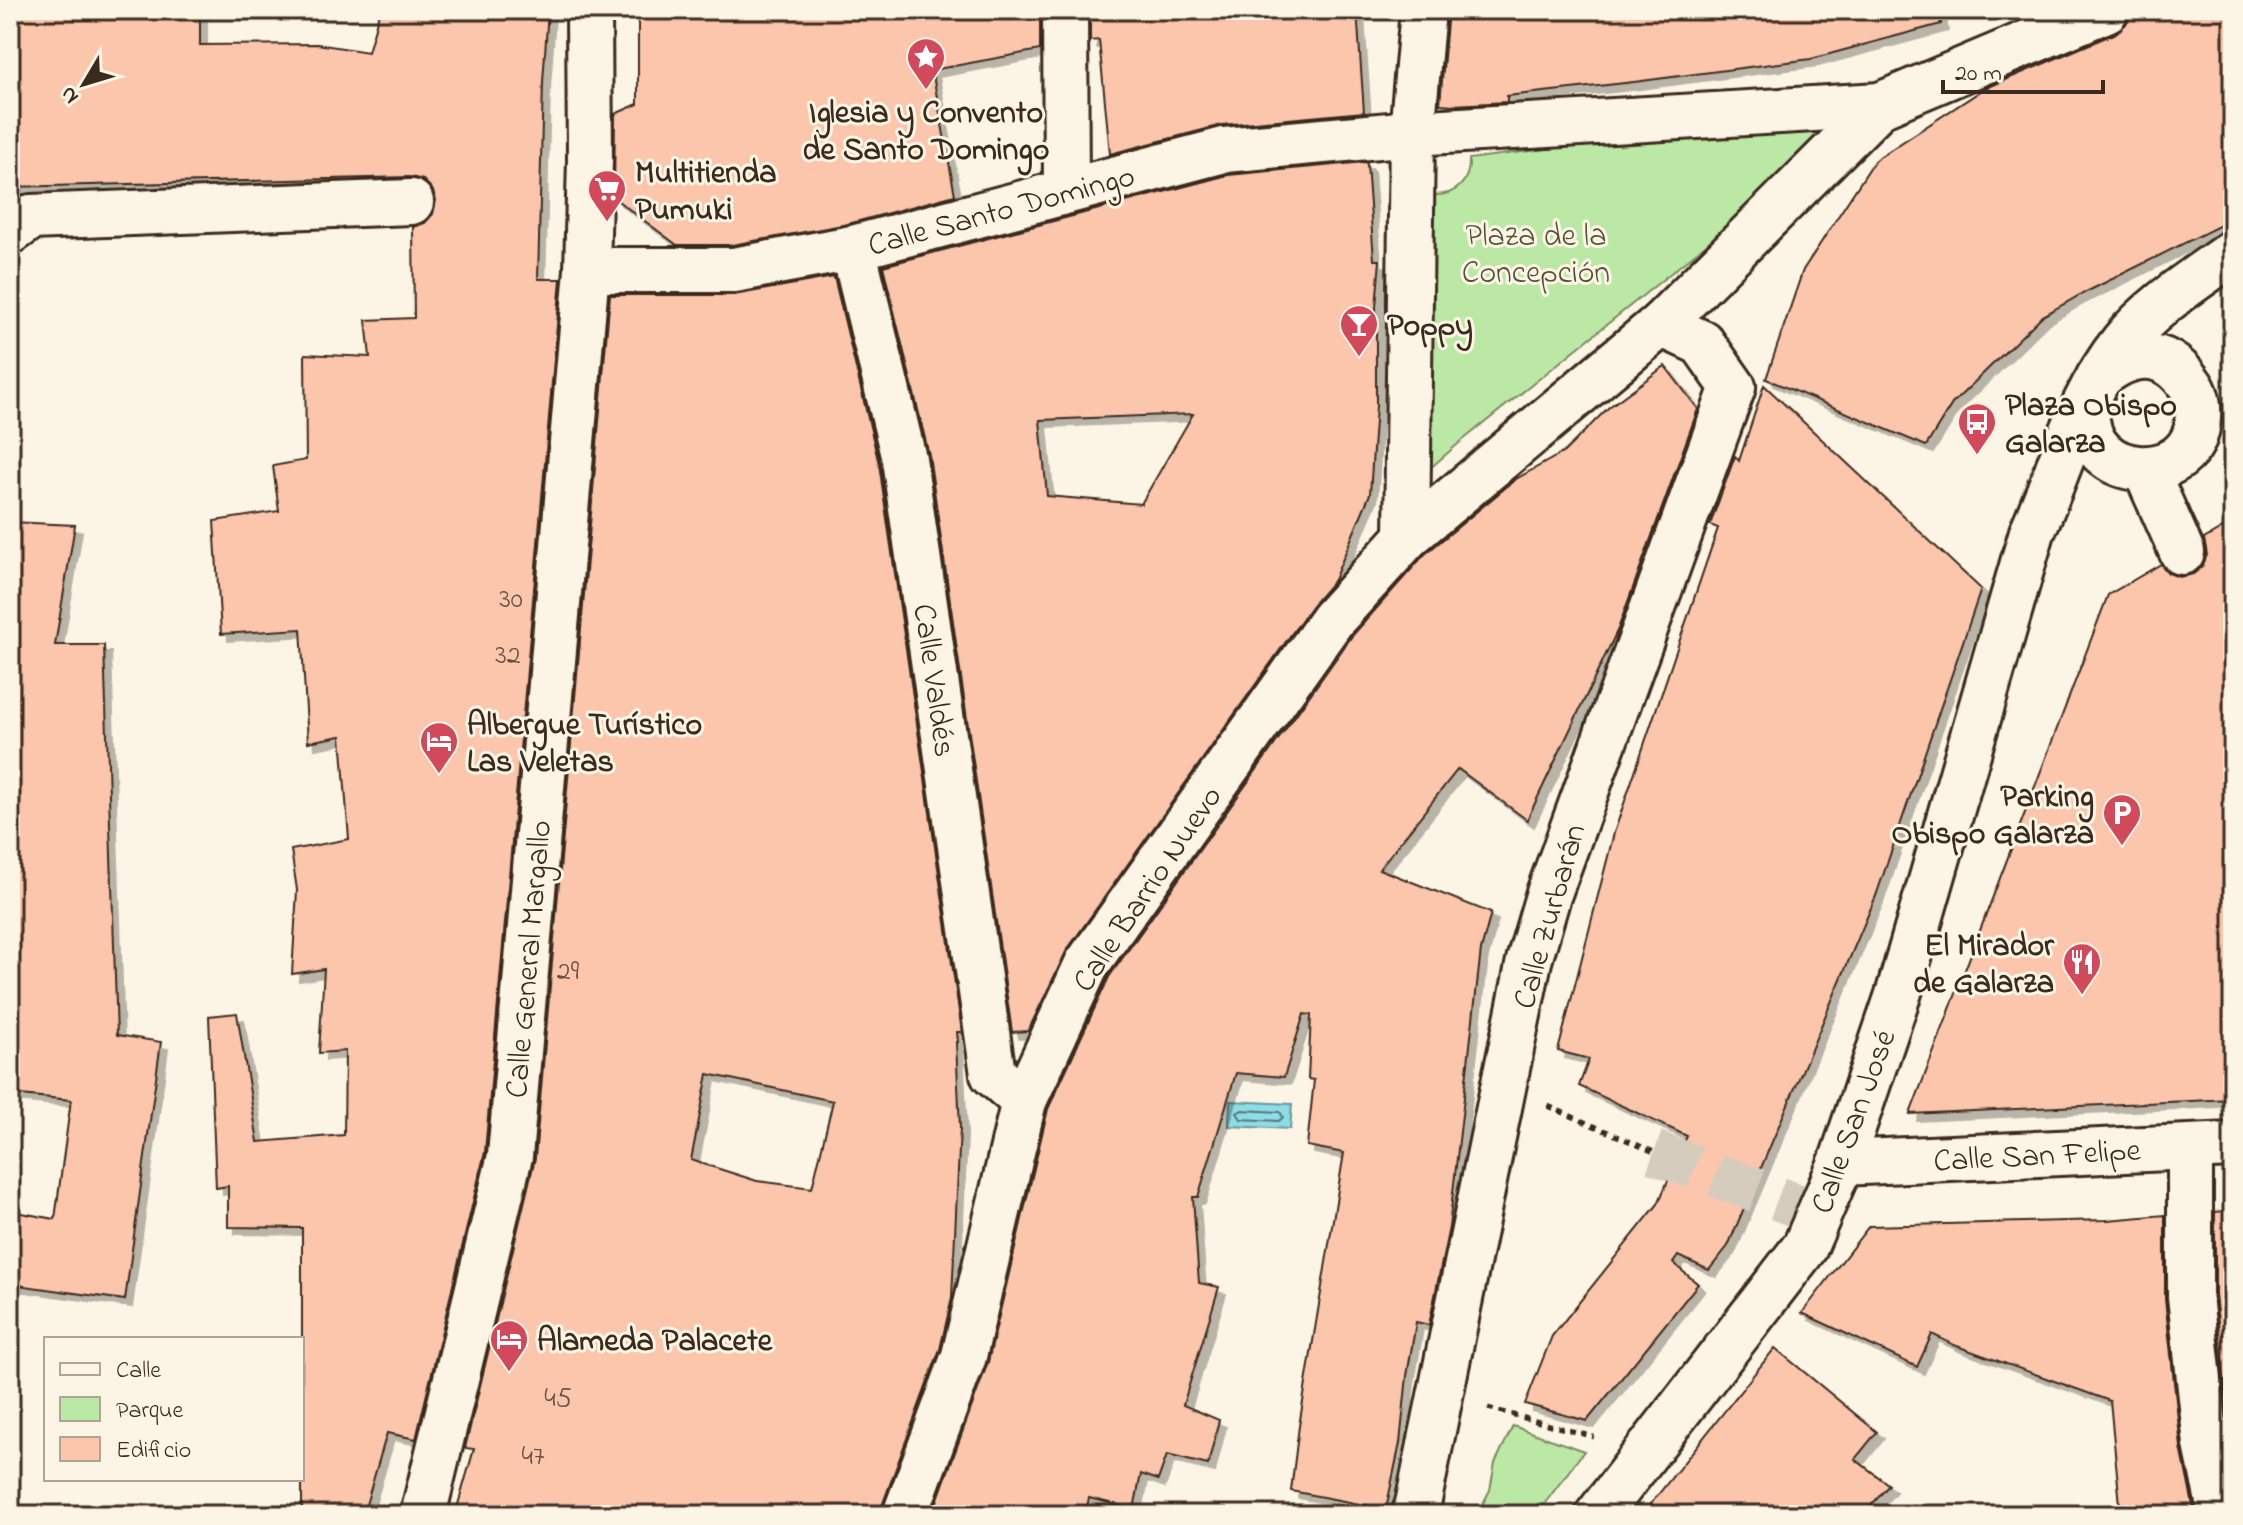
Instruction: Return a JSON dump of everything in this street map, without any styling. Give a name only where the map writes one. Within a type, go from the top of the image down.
[{"type":"street","name":"Calle General Margallo","points":[[423,1515],[510,1156],[587,270],[589,10]]},
{"type":"street","points":[[1065,10],[1066,191]]},
{"type":"street","points":[[1407,537],[1412,133],[1423,10]]},
{"type":"street","points":[[1412,133],[1880,105],[2106,10]]},
{"type":"street","points":[[1407,537],[1661,324],[1880,105]]},
{"type":"street","name":"Calle Santo Domingo","points":[[587,270],[734,270],[853,248],[1224,150],[1412,133]]},
{"type":"street","points":[[10,232],[31,217],[411,202]]},
{"type":"street","name":"Calle Valdés","points":[[853,248],[904,459],[1009,1088]]},
{"type":"street","points":[[2095,385],[2113,365],[2130,358],[2149,357],[2166,362],[2181,373],[2192,387],[2198,405],[2198,423],[2192,441],[2162,463],[2126,467],[2110,459],[2097,445],[2089,429],[2087,411],[2095,385],[2123,342],[2150,315],[2233,252]]},
{"type":"street","name":"Calle Zurbarán","points":[[1414,1515],[1529,961],[1548,896],[1733,387],[1702,343],[1661,324]]},
{"type":"street","name":"Calle San José","points":[[1598,1515],[1805,1247],[1841,1163],[1899,992],[2032,532],[2051,490],[2072,429],[2095,385]]},
{"type":"street","points":[[2162,463],[2191,547]]},
{"type":"street","name":"Calle Barrio Nuevo","points":[[905,1515],[964,1356],[1009,1088],[1087,964],[1332,620],[1407,537]]},
{"type":"street","name":"Calle San Felipe","points":[[1841,1163],[2233,1145]]},
{"type":"street","points":[[2190,1147],[2190,1296],[2206,1444],[2221,1515]]},
{"type":"path","points":[[1504,1086],[1654,1152]]},
{"type":"path","points":[[1441,1395],[1647,1452]]},
{"type":"green space","name":"Plaza de la Concepción","points":[[1880,105],[1420,477],[1435,195],[1450,192],[1461,185],[1467,174],[1469,159]]},
{"type":"green space","points":[[1513,1426],[1584,1451],[1536,1515],[1477,1515],[1490,1490],[1495,1463]]},
{"type":"water","points":[[1230,1101],[1292,1104],[1290,1129],[1229,1126]]},
{"type":"building","points":[[10,10],[200,10],[200,45],[317,44],[368,52],[380,10],[548,10],[538,279],[561,279],[485,1152],[416,1439],[387,1433],[363,1515],[302,1515],[302,1228],[228,1227],[228,1186],[216,1188],[209,1016],[237,1013],[258,1142],[344,1135],[345,1051],[319,1053],[324,969],[292,974],[297,890],[291,850],[349,839],[341,736],[308,742],[301,629],[221,634],[214,521],[279,511],[273,466],[306,460],[305,354],[370,357],[366,320],[414,318],[413,227],[425,223],[433,214],[436,200],[432,189],[423,180],[410,177],[10,187]]},
{"type":"building","points":[[638,10],[1040,10],[1040,50],[932,70],[955,195],[848,224],[732,245],[677,245],[614,198],[615,114],[638,104]]},
{"type":"building","points":[[1090,10],[1357,10],[1364,112],[1222,125],[1110,154],[1099,40],[1090,41]]},
{"type":"building","points":[[1448,10],[1939,10],[1941,24],[1811,59],[1507,96],[1507,102],[1454,105],[1440,104]]},
{"type":"building","points":[[2130,10],[2233,10],[2233,219],[2041,317],[1952,404],[1926,446],[1766,379],[1803,270],[1875,160],[1984,89],[2116,33],[2126,24]]},
{"type":"building","points":[[1367,164],[1374,260],[1380,260],[1370,494],[1334,580],[1312,605],[1067,950],[1028,1031],[1012,1032],[929,455],[883,266],[1228,175]],"holes":[[[1193,414],[1141,504],[1047,496],[1040,420]]]},
{"type":"building","points":[[834,277],[879,464],[962,1032],[957,1032],[956,1042],[960,1128],[952,1298],[940,1349],[881,1515],[455,1515],[474,1449],[465,1448],[535,1158],[610,295],[734,295]],"holes":[[[708,1074],[833,1101],[812,1188],[757,1181],[691,1160]]]},
{"type":"building","points":[[1665,366],[1698,409],[1618,629],[1527,820],[1458,769],[1379,869],[1491,913],[1481,950],[1449,1227],[1429,1325],[1416,1322],[1400,1443],[1386,1509],[1291,1491],[1344,1153],[1307,1146],[1314,1080],[1308,1079],[1311,1015],[1304,1014],[1284,1077],[1236,1073],[1198,1197],[1193,1197],[1199,1283],[1219,1287],[1183,1405],[1219,1420],[1208,1465],[1167,1455],[1158,1480],[1141,1474],[1134,1509],[1089,1498],[1085,1515],[932,1515],[988,1362],[1048,1109],[1109,977],[1352,636],[1424,555],[1516,479],[1564,452],[1609,407]]},
{"type":"building","points":[[1764,385],[1981,589],[1876,896],[1728,1246],[1709,1270],[1678,1256],[1673,1263],[1698,1284],[1587,1421],[1525,1404],[1552,1336],[1658,1204],[1687,1136],[1579,1086],[1589,1059],[1558,1051],[1614,833],[1718,528],[1710,525],[1735,456],[1739,461]]},
{"type":"building","points":[[10,522],[75,525],[55,645],[104,645],[117,1035],[161,1042],[125,1300],[10,1284],[10,1211],[55,1219],[71,1100],[10,1094]]},
{"type":"building","name":"Parking Obispo Galarza","points":[[2233,522],[2233,1099],[1910,1114],[2108,595],[2161,564],[2168,573],[2179,577],[2193,574],[2202,567],[2207,555],[2204,539]]},
{"type":"building","points":[[2233,1210],[2233,1396],[2226,1396],[2215,1295],[2215,1212]]},
{"type":"building","points":[[2165,1215],[2165,1299],[2181,1447],[2195,1515],[2121,1515],[2110,1401],[1954,1345],[1932,1334],[1917,1367],[1802,1313],[1869,1226],[2107,1220]]},
{"type":"building","points":[[1775,1348],[1877,1432],[1855,1459],[1889,1485],[1863,1515],[1642,1515]]},
{"type":"tunnel","points":[[1654,1152],[1819,1214]]},
{"type":"place","name":"Iglesia y Convento de Santo Domingo","points":[[926,91]]},
{"type":"place","name":"Multitienda Pumuki","points":[[607,223]]},
{"type":"place","name":"Poppy","points":[[1359,358]]},
{"type":"place","name":"Plaza Obispo Galarza","points":[[1977,456]]},
{"type":"place","name":"Albergue Turístico Las Veletas","points":[[439,775]]},
{"type":"place","name":"Parking Obispo Galarza","points":[[2122,847]]},
{"type":"place","name":"El Mirador de Galarza","points":[[2082,996]]},
{"type":"place","name":"Alameda Palacete","points":[[509,1373]]}]
